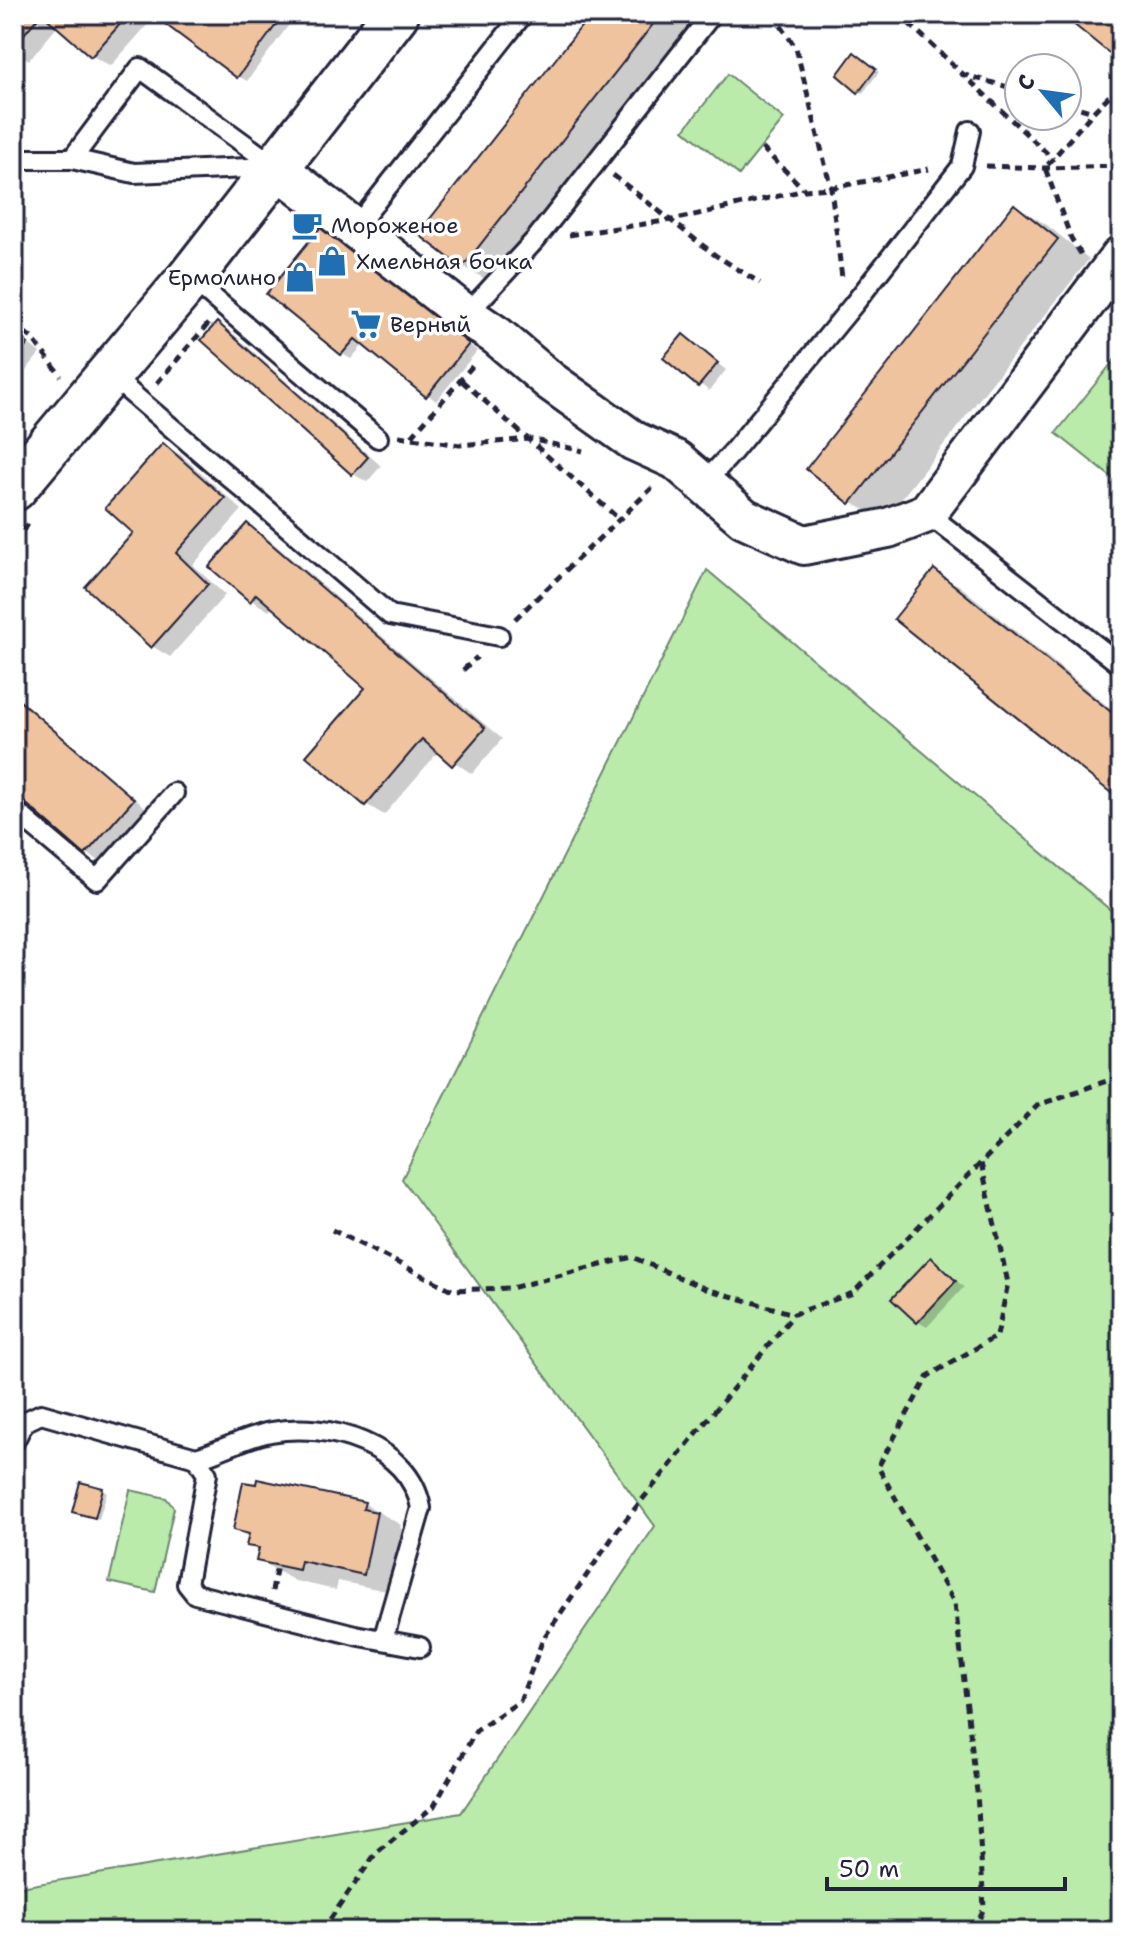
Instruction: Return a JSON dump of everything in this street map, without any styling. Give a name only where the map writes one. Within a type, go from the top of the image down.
[{"type":"street","points":[[14,488],[190,278],[396,14]]},
{"type":"street","points":[[276,167],[497,336],[550,381],[622,433],[676,460],[744,518],[804,545],[888,528],[927,513],[1110,270]]},
{"type":"lane","points":[[355,228],[523,14]]},
{"type":"lane","points":[[466,315],[536,239],[712,14]]},
{"type":"lane","points":[[72,159],[140,68],[276,167]]},
{"type":"lane","points":[[704,483],[854,304],[962,166],[970,131]]},
{"type":"lane","points":[[14,159],[72,159],[134,173],[276,167]]},
{"type":"lane","points":[[190,278],[378,438]]},
{"type":"lane","points":[[109,374],[390,615],[499,636]]},
{"type":"lane","points":[[927,513],[1121,665]]},
{"type":"lane","points":[[14,810],[97,880],[174,793]]},
{"type":"lane","points":[[14,1442],[24,1422],[41,1414],[196,1458],[233,1442],[272,1431],[304,1428],[340,1434],[383,1452],[407,1473],[418,1491],[421,1508],[383,1640]]},
{"type":"lane","points":[[196,1458],[207,1474],[187,1584],[195,1594],[420,1647]]},
{"type":"path","points":[[773,14],[796,48],[831,188],[840,272],[854,304]]},
{"type":"path","points":[[899,14],[1053,159]]},
{"type":"path","points":[[961,73],[1003,85]]},
{"type":"path","points":[[1045,168],[1121,84]]},
{"type":"path","points":[[1083,109],[1093,112]]},
{"type":"path","points":[[762,148],[805,190]]},
{"type":"path","points":[[596,163],[715,255],[760,283]]},
{"type":"path","points":[[988,166],[1121,166]]},
{"type":"path","points":[[1045,168],[1071,238],[1110,270]]},
{"type":"path","points":[[536,239],[672,220],[805,190],[902,175]]},
{"type":"path","points":[[14,324],[33,339],[61,375]]},
{"type":"path","points":[[483,353],[412,437],[460,445],[530,439],[593,454]]},
{"type":"path","points":[[462,381],[620,520]]},
{"type":"path","points":[[463,670],[662,477]]},
{"type":"path","points":[[322,1931],[376,1853],[434,1806],[476,1731],[520,1701],[543,1639],[619,1528],[794,1314],[853,1293],[1038,1105],[1121,1076]]},
{"type":"path","points":[[974,1931],[984,1908],[977,1792],[955,1604],[878,1467],[928,1376],[997,1336],[1008,1283],[981,1162]]},
{"type":"path","points":[[332,1230],[452,1290],[511,1288],[632,1257],[706,1289],[794,1314]]},
{"type":"path","points":[[271,1596],[277,1565]]},
{"type":"green space","points":[[728,74],[784,119],[739,175],[684,130]]},
{"type":"green space","points":[[1121,354],[1121,485],[1056,433]]},
{"type":"green space","points":[[707,570],[1121,919],[1121,1931],[14,1931],[14,1888],[461,1813],[655,1526],[402,1179]]},
{"type":"green space","points":[[130,1490],[166,1498],[174,1508],[155,1592],[109,1582]]},
{"type":"building","points":[[14,14],[41,14],[14,46]]},
{"type":"building","points":[[42,14],[129,14],[91,57]]},
{"type":"building","points":[[173,14],[284,14],[237,78],[165,24]]},
{"type":"building","points":[[591,14],[661,14],[462,268],[418,234]]},
{"type":"building","points":[[1061,14],[1121,14],[1121,61],[1120,62]]},
{"type":"building","points":[[854,52],[876,69],[858,93],[837,75]]},
{"type":"building","points":[[1014,204],[1058,239],[850,504],[806,469]]},
{"type":"building","name":"Мороженое","points":[[305,217],[314,224],[307,233],[299,227]]},
{"type":"building","points":[[323,224],[469,344],[426,397],[355,339],[341,355],[266,294]]},
{"type":"building","points":[[217,322],[368,457],[352,475],[201,340]]},
{"type":"building","points":[[14,333],[28,344],[14,361]]},
{"type":"building","points":[[683,334],[718,363],[698,387],[663,358]]},
{"type":"building","points":[[163,443],[225,498],[176,553],[208,584],[151,648],[85,587],[133,533],[105,508]]},
{"type":"building","points":[[247,523],[485,728],[452,766],[422,739],[365,806],[306,756],[365,688],[256,594],[250,602],[209,567]]},
{"type":"building","points":[[934,569],[1121,720],[1121,801],[894,619]]},
{"type":"building","points":[[14,696],[134,799],[85,855],[14,793]]},
{"type":"building","points":[[931,1257],[956,1281],[917,1323],[891,1299]]},
{"type":"building","points":[[257,1479],[365,1502],[363,1509],[377,1512],[364,1575],[301,1561],[299,1570],[256,1561],[259,1548],[246,1546],[249,1534],[233,1530],[243,1482],[256,1484]]},
{"type":"building","points":[[80,1482],[103,1488],[95,1518],[72,1512]]},
{"type":"place","name":"Мороженое","points":[[307,225]]},
{"type":"place","name":"Хмельная бочка","points":[[332,261]]},
{"type":"place","name":"Ермолино","points":[[300,277]]},
{"type":"place","name":"Верный","points":[[366,324]]}]
